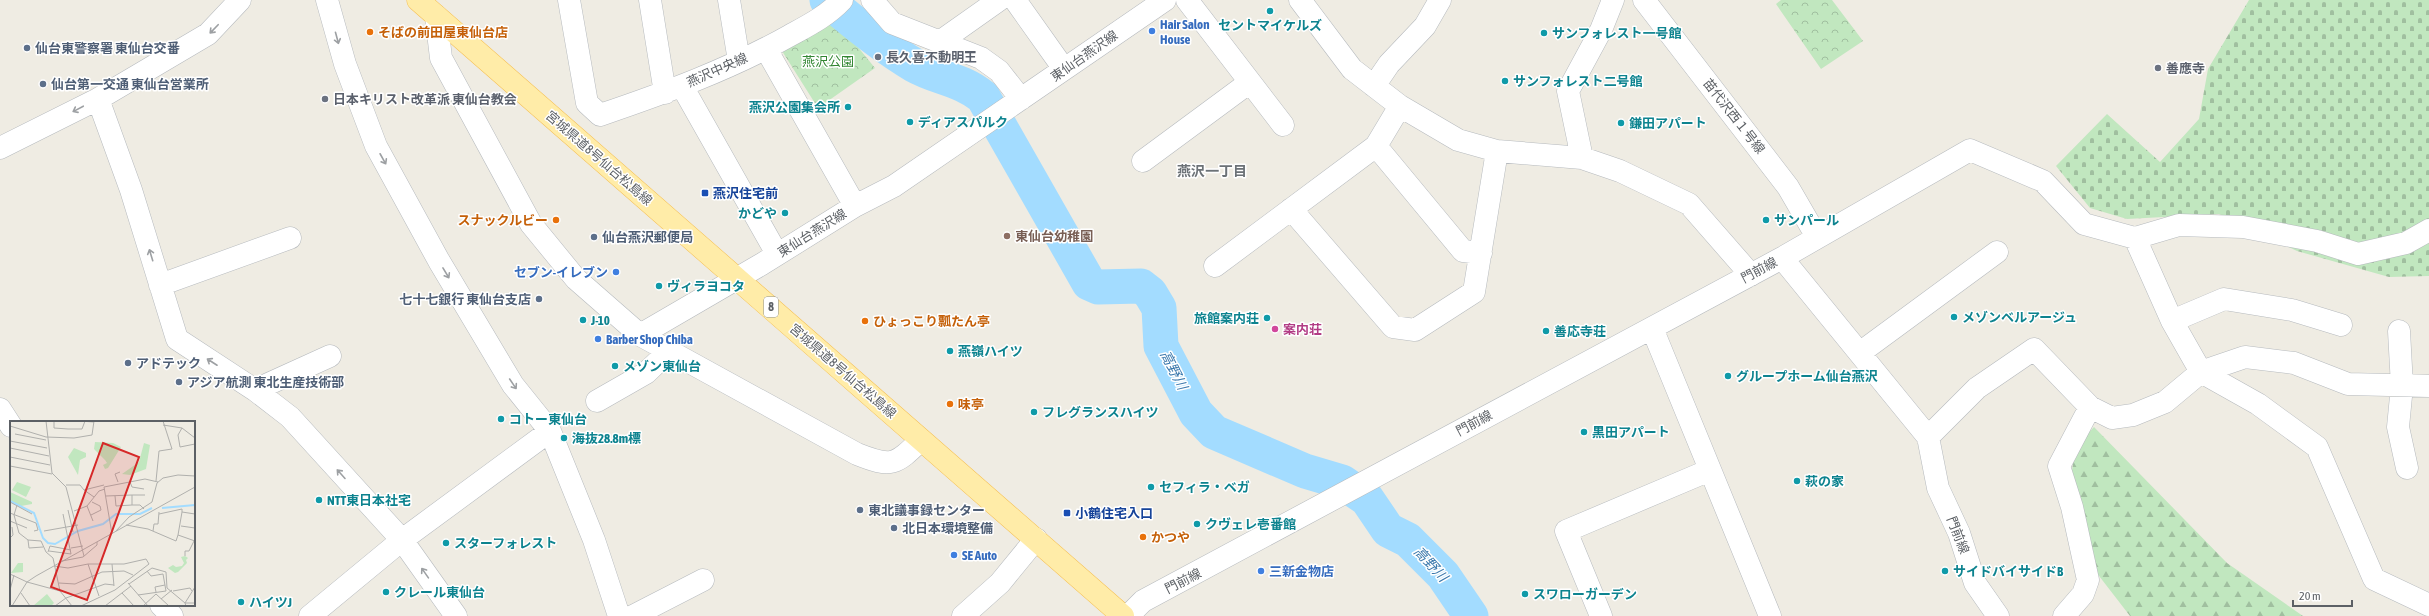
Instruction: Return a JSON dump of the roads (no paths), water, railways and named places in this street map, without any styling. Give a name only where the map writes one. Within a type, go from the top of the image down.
[{"type":"main road","name":"宮城県道8号仙台松島線","points":[[418,0],[1123,616]]},
{"type":"street","points":[[0,148],[98,99],[208,34],[240,0]]},
{"type":"street","points":[[327,0],[345,64],[376,146],[439,260],[513,385],[550,431],[594,540],[619,616]]},
{"type":"street","name":"燕沢中央線","points":[[569,0],[588,103],[600,114],[673,89],[766,49],[836,7]]},
{"type":"street","points":[[650,0],[673,89],[777,254]]},
{"type":"street","points":[[729,0],[739,61]]},
{"type":"street","points":[[872,0],[892,23],[981,58],[999,71],[1012,105]]},
{"type":"street","points":[[941,41],[999,0]]},
{"type":"street","points":[[1015,0],[1064,69]]},
{"type":"street","name":"東仙台燕沢線","points":[[640,335],[855,206],[894,186],[1165,0]]},
{"type":"street","points":[[1187,0],[1283,125]]},
{"type":"street","points":[[1300,0],[1352,69],[1400,106],[1458,140],[1497,151],[1582,158],[1620,172],[1689,204],[1751,275]]},
{"type":"street","points":[[1374,86],[1389,64],[1425,26],[1440,0]]},
{"type":"street","points":[[1582,158],[1568,91],[1601,30],[1613,0]]},
{"type":"street","name":"苗代沢西１号線","points":[[1644,0],[1788,187],[1817,237]]},
{"type":"street","points":[[436,16],[441,58],[532,224],[576,279],[640,335],[670,350],[857,454],[875,461],[885,464],[903,456],[921,440]]},
{"type":"street","points":[[766,49],[855,206]]},
{"type":"street","points":[[1143,161],[1250,82]]},
{"type":"street","points":[[98,99],[131,190],[177,339],[255,390],[290,418],[402,540],[456,616]]},
{"type":"street","points":[[1215,266],[1376,146],[1400,106]]},
{"type":"street","points":[[1376,146],[1463,251],[1481,253]]},
{"type":"street","points":[[1782,258],[1970,150],[2043,181],[2084,224],[2135,238],[2179,225],[2243,227],[2317,241],[2358,254],[2406,243],[2429,230]]},
{"type":"street","points":[[1291,209],[1393,328],[1415,330],[1474,292],[1497,151]]},
{"type":"street","points":[[160,285],[290,238]]},
{"type":"street","points":[[2135,238],[2172,321],[2201,372],[2258,404],[2317,447],[2374,579],[2429,605]]},
{"type":"street","points":[[1861,352],[1997,252]]},
{"type":"street","name":"門前線","points":[[1128,616],[1143,601],[1782,258],[1861,352],[1928,437],[1938,488],[1960,533],[1975,583],[1998,616]]},
{"type":"street","points":[[2172,321],[2224,299],[2292,310],[2341,325]]},
{"type":"street","points":[[1652,328],[1770,616]]},
{"type":"street","points":[[2399,330],[2402,386],[2398,427],[2407,468]]},
{"type":"street","points":[[1928,437],[1977,388],[2034,349],[2090,407],[2112,418],[2133,415],[2165,402],[2201,372],[2245,357],[2294,363],[2348,384],[2429,386]]},
{"type":"street","points":[[598,401],[646,373],[670,350]]},
{"type":"street","points":[[255,390],[330,356]]},
{"type":"street","points":[[2064,616],[2083,594],[2088,580],[2072,507],[2059,466],[2090,407]]},
{"type":"street","points":[[0,409],[10,424]]},
{"type":"street","points":[[310,616],[402,540],[550,431]]},
{"type":"street","points":[[1600,616],[1566,531],[1710,470]]},
{"type":"street","points":[[964,616],[1000,583],[1036,539]]},
{"type":"street","points":[[633,616],[703,580]]},
{"type":"street","points":[[162,606],[172,616]]},
{"type":"waterway","name":"高野川","points":[[827,0],[869,34],[902,58],[931,73],[958,82],[983,97],[1089,283],[1098,287],[1141,286],[1150,293],[1159,308],[1161,346],[1196,413],[1214,432],[1305,471],[1342,482],[1367,499],[1388,530],[1408,540],[1443,575],[1471,616]]},
{"type":"place","name":"セントマイケルズ","points":[[1270,11]]},
{"type":"place","name":"Hair Salon House","points":[[1152,31]]},
{"type":"place","name":"そばの前田屋東仙台店","points":[[370,32]]},
{"type":"place","name":"サンフォレスト一号館","points":[[1544,33]]},
{"type":"place","name":"仙台東警察署 東仙台交番","points":[[27,48]]},
{"type":"place","name":"長久喜不動明王","points":[[878,57]]},
{"type":"place","name":"善應寺","points":[[2158,68]]},
{"type":"place","name":"サンフォレスト二号館","points":[[1505,81]]},
{"type":"place","name":"仙台第一交通 東仙台営業所","points":[[43,84]]},
{"type":"place","name":"日本キリスト改革派 東仙台教会","points":[[325,99]]},
{"type":"place","name":"燕沢公園集会所","points":[[848,107]]},
{"type":"place","name":"ディアスパルク","points":[[910,122]]},
{"type":"place","name":"鎌田アパート","points":[[1621,123]]},
{"type":"place","name":"燕沢住宅前","points":[[705,193]]},
{"type":"place","name":"かどや","points":[[785,213]]},
{"type":"place","name":"スナックルビー","points":[[556,220]]},
{"type":"place","name":"サンパール","points":[[1766,220]]},
{"type":"place","name":"東仙台幼稚園","points":[[1007,236]]},
{"type":"place","name":"仙台燕沢郵便局","points":[[594,237]]},
{"type":"place","name":"セブン-イレブン","points":[[616,272]]},
{"type":"place","name":"ヴィラヨコタ","points":[[659,286]]},
{"type":"place","name":"七十七銀行 東仙台支店","points":[[539,299]]},
{"type":"place","name":"メゾンベルアージュ","points":[[1954,317]]},
{"type":"place","name":"旅館案内荘","points":[[1267,318]]},
{"type":"place","name":"J-10","points":[[583,320]]},
{"type":"place","name":"ひょっこり瓢たん亭","points":[[865,321]]},
{"type":"place","name":"案内荘","points":[[1275,329]]},
{"type":"place","name":"善応寺荘","points":[[1546,331]]},
{"type":"place","name":"Barber Shop Chiba","points":[[598,339]]},
{"type":"place","name":"燕嶺ハイツ","points":[[950,351]]},
{"type":"place","name":"アドテック","points":[[128,363]]},
{"type":"place","name":"メゾン東仙台","points":[[615,366]]},
{"type":"place","name":"グループホーム仙台燕沢","points":[[1728,376]]},
{"type":"place","name":"アジア航測 東北生産技術部","points":[[179,382]]},
{"type":"place","name":"味亭","points":[[950,404]]},
{"type":"place","name":"フレグランスハイツ","points":[[1034,412]]},
{"type":"place","name":"コトー東仙台","points":[[501,419]]},
{"type":"place","name":"黒田アパート","points":[[1584,432]]},
{"type":"place","name":"海抜28.8m標","points":[[564,438]]},
{"type":"place","name":"萩の家","points":[[1797,481]]},
{"type":"place","name":"セフィラ・ベガ","points":[[1151,487]]},
{"type":"place","name":"NTT東日本社宅","points":[[319,500]]},
{"type":"place","name":"東北議事録センター","points":[[860,510]]},
{"type":"place","name":"小鶴住宅入口","points":[[1067,513]]},
{"type":"place","name":"クヴェレ壱番館","points":[[1197,524]]},
{"type":"place","name":"北日本環境整備","points":[[894,528]]},
{"type":"place","name":"かつや","points":[[1143,537]]},
{"type":"place","name":"スターフォレスト","points":[[446,543]]},
{"type":"place","name":"SE Auto","points":[[954,555]]},
{"type":"place","name":"三新金物店","points":[[1261,571]]},
{"type":"place","name":"サイドバイサイドB","points":[[1945,571]]},
{"type":"place","name":"クレール東仙台","points":[[386,592]]},
{"type":"place","name":"スワローガーデン","points":[[1525,594]]},
{"type":"place","name":"ハイツJ","points":[[241,602]]},
{"type":"district","name":"燕沢一丁目","points":[[1212,171]]},
{"type":"park label","name":"燕沢公園","points":[[828,61]]}]
